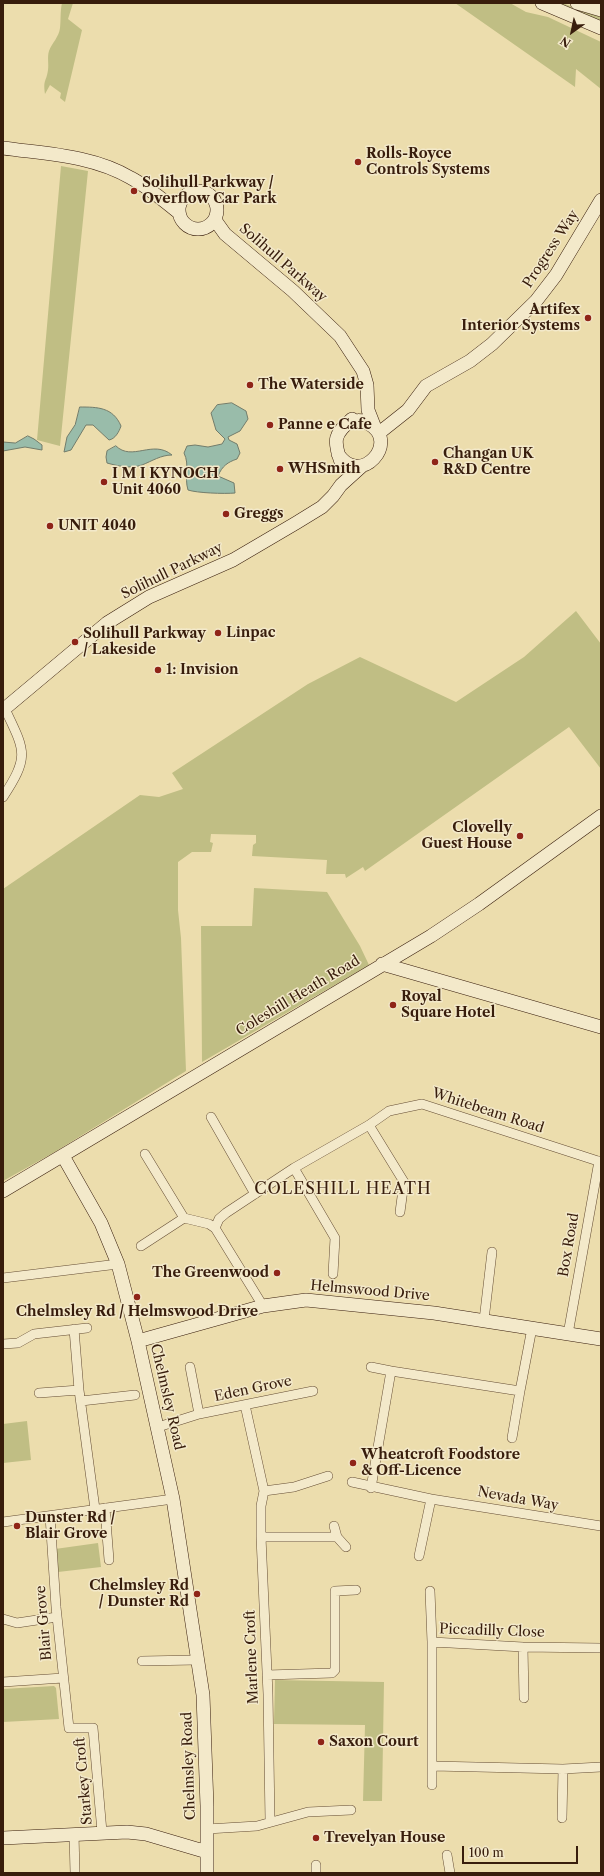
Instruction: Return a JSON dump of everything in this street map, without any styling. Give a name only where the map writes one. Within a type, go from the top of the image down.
[{"type":"street","points":[[542,3],[601,28]]},
{"type":"street","points":[[578,3],[601,10]]},
{"type":"street","points":[[3,148],[94,162],[131,178],[162,198],[178,212],[182,222],[188,227],[199,230],[211,224],[217,210],[216,203],[208,194],[195,191],[184,196],[162,198]]},
{"type":"street","points":[[178,212],[180,202],[184,196]]},
{"type":"street","name":"Progress Way","points":[[377,431],[408,410],[426,386],[470,361],[492,344],[536,301],[556,275],[601,200]]},
{"type":"street","name":"Solihull Parkway","points":[[211,224],[225,234],[292,291],[340,336],[363,371],[368,410],[377,431]]},
{"type":"street","points":[[341,485],[344,474],[336,447],[337,436],[358,412],[367,396]]},
{"type":"street","points":[[338,454],[351,465],[362,466],[372,461],[377,456],[381,442],[377,431],[364,421],[346,424]]},
{"type":"street","name":"Solihull Parkway","points":[[4,710],[107,623],[149,597],[233,559],[322,507],[341,485],[362,466]]},
{"type":"street","points":[[3,796],[17,773],[23,756],[17,734],[4,710]]},
{"type":"street","name":"Coleshill Heath Road","points":[[3,1191],[431,936],[479,904],[601,816]]},
{"type":"street","points":[[382,964],[601,1028]]},
{"type":"street","name":"Whitebeam Road","points":[[215,1228],[220,1219],[255,1194],[294,1168],[369,1125],[389,1111],[422,1104],[600,1162]]},
{"type":"street","points":[[211,1117],[255,1194]]},
{"type":"street","points":[[369,1125],[404,1182],[400,1212]]},
{"type":"street","points":[[145,1154],[184,1218],[209,1224],[215,1228],[263,1306]]},
{"type":"street","name":"Chelmsley Road","points":[[63,1156],[101,1223],[118,1264],[138,1341],[173,1498],[196,1660],[203,1695],[207,1873]]},
{"type":"street","name":"Box Road","points":[[568,1334],[600,1162]]},
{"type":"street","points":[[294,1168],[335,1238],[333,1274]]},
{"type":"street","points":[[141,1246],[184,1218]]},
{"type":"street","points":[[484,1320],[492,1252]]},
{"type":"street","points":[[3,1278],[118,1264]]},
{"type":"street","name":"Helmswood Drive","points":[[138,1341],[263,1306],[306,1300],[335,1302],[484,1320],[601,1339]]},
{"type":"street","points":[[3,1344],[18,1343],[34,1334],[87,1328]]},
{"type":"street","points":[[512,1438],[532,1328]]},
{"type":"street","points":[[74,1329],[79,1390],[95,1509]]},
{"type":"street","name":"Eden Grove","points":[[190,1367],[199,1414]]},
{"type":"street","points":[[371,1367],[520,1391]]},
{"type":"street","points":[[371,1488],[391,1371]]},
{"type":"street","points":[[39,1393],[79,1390]]},
{"type":"street","name":"Eden Grove","points":[[158,1428],[199,1414],[313,1391]]},
{"type":"street","points":[[81,1401],[136,1395]]},
{"type":"street","name":"Marlene Croft","points":[[245,1405],[264,1491],[261,1506],[261,1537],[267,1675],[270,1822]]},
{"type":"street","points":[[264,1491],[294,1486],[328,1476]]},
{"type":"street","name":"Nevada Way","points":[[352,1482],[371,1488],[431,1499],[601,1526]]},
{"type":"street","points":[[3,1522],[173,1498]]},
{"type":"street","points":[[420,1556],[431,1499]]},
{"type":"street","points":[[105,1508],[109,1560]]},
{"type":"street","name":"Blair Grove","points":[[50,1516],[57,1617],[69,1728]]},
{"type":"street","points":[[334,1526],[337,1537],[346,1547]]},
{"type":"street","points":[[261,1537],[337,1537]]},
{"type":"street","points":[[267,1675],[332,1674],[335,1670],[331,1591],[356,1590]]},
{"type":"street","points":[[430,1591],[432,1642]]},
{"type":"street","points":[[3,1619],[17,1623],[57,1617]]},
{"type":"street","name":"Piccadilly Close","points":[[432,1785],[434,1766],[432,1642],[523,1647],[601,1648]]},
{"type":"street","points":[[523,1647],[524,1698]]},
{"type":"street","points":[[142,1661],[196,1660]]},
{"type":"street","points":[[3,1682],[63,1678]]},
{"type":"street","name":"Starkey Croft","points":[[69,1728],[93,1728],[102,1832]]},
{"type":"street","points":[[434,1766],[563,1769],[601,1767]]},
{"type":"street","points":[[562,1818],[563,1769]]},
{"type":"street","points":[[207,1829],[257,1826],[308,1812],[351,1810]]},
{"type":"street","points":[[3,1838],[102,1832],[141,1833],[207,1852]]},
{"type":"street","points":[[74,1834],[75,1873]]},
{"type":"street","points":[[447,1854],[450,1873]]},
{"type":"shaded area","points":[[62,3],[73,3],[68,19],[82,30],[65,102],[60,98],[61,93],[50,85],[45,94],[44,86],[48,70],[49,51],[59,31]]},
{"type":"shaded area","points":[[455,3],[510,3],[526,12],[548,17],[601,42],[601,89],[576,69],[575,87]]},
{"type":"shaded area","points":[[554,3],[562,3],[601,17],[601,22]]},
{"type":"shaded area","points":[[61,166],[88,171],[60,446],[37,440]]},
{"type":"shaded area","points":[[232,403],[246,411],[248,419],[240,431],[228,437],[229,440],[237,444],[240,453],[237,459],[223,467],[218,476],[234,483],[235,493],[211,493],[188,490],[187,462],[184,453],[187,446],[195,445],[208,447],[222,444],[225,439],[216,430],[211,413],[217,405]]},
{"type":"shaded area","points":[[80,407],[104,409],[114,415],[121,426],[116,435],[109,440],[93,425],[86,425],[71,450],[64,452],[67,437],[75,425]]},
{"type":"shaded area","points":[[28,436],[42,445],[42,450],[25,447],[3,451],[3,442],[15,443]]},
{"type":"shaded area","points":[[116,446],[129,452],[157,449],[172,455],[160,457],[142,465],[133,467],[107,463],[107,451]]},
{"type":"shaded area","points":[[576,611],[601,644],[601,769],[569,727],[365,871],[363,867],[346,878],[345,874],[326,874],[327,860],[252,856],[253,845],[256,843],[256,835],[211,834],[210,842],[213,843],[211,852],[192,852],[178,862],[178,910],[181,938],[186,1071],[53,1153],[3,1181],[3,889],[140,795],[159,797],[183,789],[172,773],[308,684],[360,657],[456,702],[524,657]]},
{"type":"shaded area","points":[[254,888],[327,892],[360,946],[369,965],[202,1062],[201,926],[252,926]]},
{"type":"shaded area","points":[[27,1421],[31,1460],[3,1463],[3,1424]]},
{"type":"shaded area","points":[[98,1543],[101,1567],[58,1572],[55,1549]]},
{"type":"shaded area","points":[[275,1680],[384,1682],[382,1801],[363,1801],[365,1725],[274,1724]]},
{"type":"shaded area","points":[[54,1686],[56,1688],[59,1719],[3,1722],[3,1689]]},
{"type":"place","name":"Rolls-Royce Controls Systems","points":[[358,162]]},
{"type":"place","name":"Solihull Parkway / Overflow Car Park","points":[[134,191]]},
{"type":"place","name":"Artifex Interior Systems","points":[[588,318]]},
{"type":"place","name":"The Waterside","points":[[250,385]]},
{"type":"place","name":"Panne e Cafe","points":[[270,425]]},
{"type":"place","name":"Changan UK R&D Centre","points":[[435,462]]},
{"type":"place","name":"WHSmith","points":[[280,469]]},
{"type":"place","name":"I M I KYNOCH Unit 4060","points":[[104,482]]},
{"type":"place","name":"Greggs","points":[[226,514]]},
{"type":"place","name":"UNIT 4040","points":[[50,526]]},
{"type":"place","name":"Linpac","points":[[218,633]]},
{"type":"place","name":"Solihull Parkway / Lakeside","points":[[75,642]]},
{"type":"place","name":"1: Invision","points":[[158,670]]},
{"type":"place","name":"Clovelly Guest House","points":[[520,836]]},
{"type":"place","name":"Royal Square Hotel","points":[[393,1005]]},
{"type":"place","name":"The Greenwood","points":[[277,1273]]},
{"type":"place","name":"Chelmsley Rd / Helmswood Drive","points":[[137,1297]]},
{"type":"place","name":"Wheatcroft Foodstore & Off-Licence","points":[[353,1463]]},
{"type":"place","name":"Dunster Rd / Blair Grove","points":[[17,1526]]},
{"type":"place","name":"Chelmsley Rd / Dunster Rd","points":[[197,1594]]},
{"type":"place","name":"Saxon Court","points":[[321,1742]]},
{"type":"place","name":"Trevelyan House","points":[[316,1838]]},
{"type":"district","name":"COLESHILL HEATH","points":[[343,1189]]}]
